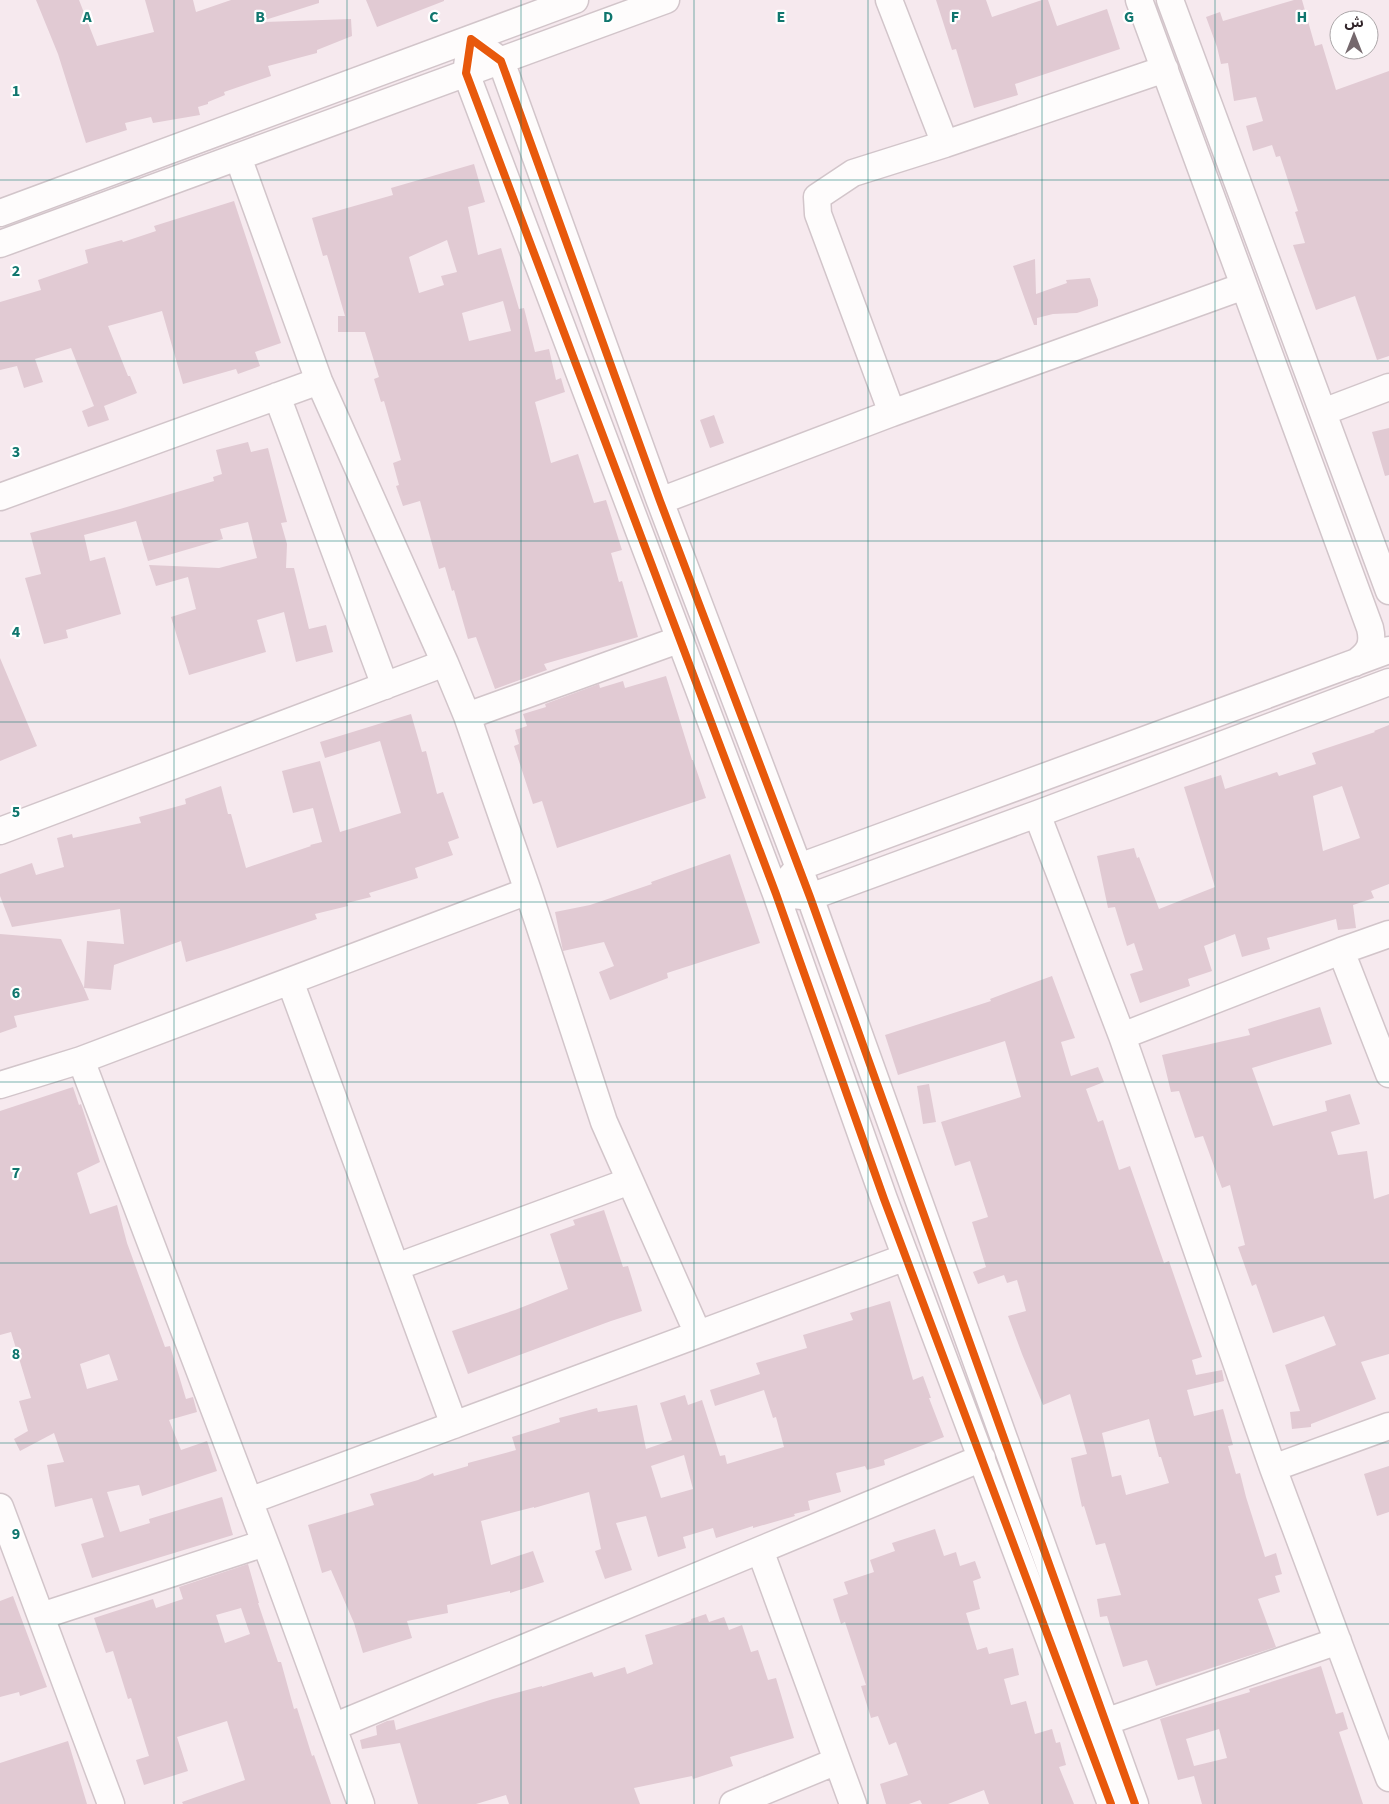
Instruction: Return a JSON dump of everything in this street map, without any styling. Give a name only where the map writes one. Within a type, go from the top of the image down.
[{"type":"street","points":[[1,208],[575,0]]},
{"type":"street","points":[[0,244],[666,0]]},
{"type":"street","points":[[889,0],[944,144]]},
{"type":"street","points":[[1139,0],[1370,628],[1372,643],[1369,650],[1355,663]]},
{"type":"street","points":[[1170,0],[1389,590]]},
{"type":"street","points":[[471,39],[501,60],[660,501],[810,897],[1135,1804]]},
{"type":"street","points":[[471,39],[466,73],[678,640],[776,894],[906,1257],[1111,1804]]},
{"type":"street","points":[[892,413],[818,214],[817,197],[853,173],[1165,69]]},
{"type":"street","points":[[238,157],[319,381],[467,716],[528,891],[604,1122],[698,1334]]},
{"type":"street","points":[[660,501],[892,413],[1244,286]]},
{"type":"street","points":[[0,497],[319,381]]},
{"type":"street","points":[[1323,412],[1389,387]]},
{"type":"street","points":[[276,396],[385,686]]},
{"type":"street","points":[[467,716],[678,640]]},
{"type":"street","points":[[776,894],[799,867],[1389,650]]},
{"type":"street","points":[[0,831],[445,663]]},
{"type":"street","points":[[1284,721],[1344,685],[1389,668]]},
{"type":"street","points":[[776,894],[810,897],[1389,682]]},
{"type":"street","points":[[1037,814],[1122,1036],[1273,1468],[1389,1777]]},
{"type":"street","points":[[0,1085],[81,1060],[528,891]]},
{"type":"street","points":[[1122,1036],[1389,934]]},
{"type":"street","points":[[1341,951],[1389,1074]]},
{"type":"street","points":[[290,981],[454,1425]]},
{"type":"street","points":[[81,1060],[265,1542],[360,1804]]},
{"type":"street","points":[[396,1267],[630,1181]]},
{"type":"street","points":[[249,1501],[906,1257]]},
{"type":"street","points":[[1273,1468],[1389,1426]]},
{"type":"street","points":[[332,1727],[982,1458]]},
{"type":"street","points":[[0,1507],[112,1804]]},
{"type":"street","points":[[41,1616],[265,1542]]},
{"type":"street","points":[[760,1550],[853,1804]]},
{"type":"street","points":[[1105,1722],[1338,1641]]},
{"type":"street","points":[[733,1804],[837,1761]]},
{"type":"building","points":[[36,0],[79,0],[97,46],[154,32],[145,0],[193,0],[196,12],[231,0],[319,0],[319,3],[265,20],[265,22],[351,19],[352,36],[317,50],[317,53],[268,66],[271,76],[224,92],[225,95],[198,107],[200,115],[153,123],[151,117],[125,123],[127,130],[86,143],[58,54]]},
{"type":"building","points":[[366,0],[444,0],[444,1],[377,27]]},
{"type":"building","points":[[936,0],[986,0],[992,17],[1042,0],[1048,0],[1057,26],[1107,9],[1120,49],[1015,84],[1018,95],[974,108],[956,49],[952,50]]},
{"type":"building","points":[[1294,0],[1302,0],[1315,46],[1322,44],[1336,90],[1389,71],[1389,356],[1377,360],[1355,296],[1316,310],[1293,245],[1305,243],[1295,212],[1298,211],[1280,156],[1276,157],[1272,145],[1253,151],[1246,126],[1263,121],[1256,97],[1234,101],[1228,63],[1221,64],[1206,17],[1220,12],[1223,21]]},
{"type":"building","points":[[474,164],[485,202],[468,207],[478,255],[501,248],[519,309],[524,308],[535,352],[549,349],[556,380],[561,378],[565,392],[535,402],[551,463],[578,454],[594,503],[606,500],[622,550],[611,553],[619,582],[622,581],[638,637],[544,664],[547,670],[495,689],[476,637],[468,639],[454,590],[452,591],[445,567],[439,569],[420,501],[403,506],[396,486],[399,485],[393,463],[401,460],[384,401],[381,402],[374,379],[379,377],[365,332],[338,332],[338,316],[345,316],[327,255],[323,256],[312,218],[393,195],[391,188]],"holes":[[[447,240],[457,272],[441,276],[444,285],[419,293],[409,257]],[[503,301],[511,331],[469,341],[462,313]]]},
{"type":"building","points":[[234,201],[281,343],[255,352],[260,366],[238,374],[236,369],[183,384],[162,311],[108,326],[128,376],[130,376],[137,393],[104,406],[109,420],[88,427],[82,411],[94,406],[71,348],[35,359],[43,382],[24,388],[17,366],[0,370],[0,302],[41,290],[38,280],[88,263],[85,250],[122,240],[123,242],[156,231],[154,226]]},
{"type":"building","points":[[1035,259],[1036,294],[1067,283],[1066,280],[1090,278],[1098,300],[1098,306],[1077,313],[1053,314],[1037,318],[1037,325],[1034,325],[1013,266]]},
{"type":"building","points":[[714,415],[724,443],[710,448],[700,420]]},
{"type":"building","points":[[1389,428],[1389,475],[1385,476],[1372,432]]},
{"type":"building","points":[[248,442],[251,452],[268,448],[287,522],[281,523],[287,544],[286,568],[294,568],[309,629],[326,625],[333,652],[296,662],[284,612],[257,620],[266,652],[189,675],[171,617],[196,609],[188,577],[156,586],[149,565],[219,568],[257,558],[248,522],[220,529],[223,539],[148,561],[136,521],[84,535],[90,561],[105,557],[121,614],[66,630],[68,638],[44,644],[25,578],[41,574],[30,533],[214,481],[213,477],[222,474],[216,450]]},
{"type":"building","points":[[0,658],[37,746],[0,761]]},
{"type":"building","points":[[666,676],[706,798],[557,848],[542,801],[533,804],[514,746],[519,744],[515,730],[527,726],[523,714],[546,707],[545,704],[599,684],[600,688],[623,681],[625,688]]},
{"type":"building","points":[[411,714],[422,752],[426,751],[437,794],[443,792],[459,838],[448,842],[453,855],[415,868],[418,878],[369,893],[371,897],[347,903],[348,906],[315,914],[317,919],[186,962],[181,941],[114,965],[111,990],[84,988],[87,941],[124,944],[120,909],[12,927],[0,896],[0,874],[32,863],[36,875],[64,867],[57,838],[72,834],[73,838],[141,823],[139,817],[186,804],[185,799],[221,786],[246,868],[311,846],[322,842],[313,808],[293,813],[282,771],[320,761],[340,832],[401,813],[380,741],[325,758],[320,742]]},
{"type":"building","points":[[1389,725],[1389,884],[1371,891],[1374,898],[1353,905],[1356,928],[1338,930],[1336,919],[1267,938],[1270,949],[1242,957],[1235,934],[1204,946],[1212,971],[1188,979],[1190,986],[1140,1003],[1130,974],[1143,970],[1134,943],[1127,946],[1115,907],[1108,908],[1097,856],[1134,848],[1159,909],[1215,887],[1184,787],[1221,775],[1225,789],[1277,772],[1279,776],[1316,764],[1312,753]],"holes":[[[1342,786],[1360,838],[1323,851],[1313,796]]]},
{"type":"building","points":[[730,854],[760,943],[667,973],[668,978],[610,1000],[599,972],[614,966],[604,942],[563,951],[555,912],[590,905]]},
{"type":"building","points":[[0,934],[61,939],[89,1000],[14,1016],[17,1027],[0,1033]]},
{"type":"building","points":[[1052,976],[1075,1038],[1061,1042],[1071,1076],[1098,1067],[1104,1082],[1086,1089],[1098,1122],[1103,1120],[1119,1170],[1130,1166],[1164,1263],[1169,1261],[1202,1357],[1192,1360],[1196,1375],[1222,1370],[1224,1381],[1187,1390],[1194,1416],[1223,1409],[1233,1445],[1228,1446],[1236,1474],[1240,1473],[1265,1557],[1276,1553],[1282,1574],[1275,1576],[1280,1592],[1258,1599],[1276,1647],[1156,1686],[1147,1660],[1123,1667],[1107,1616],[1100,1617],[1097,1599],[1121,1595],[1105,1543],[1096,1545],[1084,1506],[1082,1507],[1071,1458],[1087,1454],[1070,1394],[1043,1405],[1008,1316],[1026,1311],[1017,1280],[1007,1283],[1004,1275],[978,1284],[973,1272],[986,1267],[972,1222],[988,1217],[970,1161],[955,1166],[941,1122],[1021,1097],[1005,1041],[898,1075],[885,1035],[991,1001],[990,999]],"holes":[[[1149,1419],[1159,1457],[1161,1457],[1169,1483],[1126,1495],[1121,1475],[1112,1477],[1102,1433]]]},
{"type":"building","points":[[1320,1007],[1332,1044],[1252,1068],[1273,1126],[1327,1111],[1325,1101],[1350,1094],[1360,1124],[1331,1132],[1338,1155],[1367,1151],[1374,1199],[1389,1194],[1389,1354],[1361,1362],[1376,1399],[1311,1424],[1311,1427],[1292,1429],[1290,1412],[1300,1411],[1285,1365],[1336,1345],[1324,1316],[1273,1333],[1256,1284],[1252,1286],[1238,1247],[1245,1245],[1230,1185],[1222,1188],[1203,1136],[1195,1138],[1179,1091],[1171,1092],[1162,1055],[1250,1035],[1248,1029]]},
{"type":"building","points":[[929,1084],[936,1122],[923,1124],[917,1086]]},
{"type":"building","points":[[73,1087],[79,1105],[81,1104],[100,1162],[77,1173],[90,1214],[117,1205],[127,1243],[165,1347],[170,1346],[186,1399],[193,1397],[197,1412],[169,1420],[181,1450],[207,1441],[217,1471],[142,1496],[139,1485],[107,1492],[120,1532],[150,1523],[149,1519],[222,1497],[233,1535],[92,1578],[81,1544],[104,1537],[92,1498],[55,1507],[47,1465],[64,1462],[54,1433],[20,1451],[14,1439],[28,1431],[19,1401],[31,1398],[11,1332],[0,1335],[0,1111]],"holes":[[[109,1354],[118,1380],[87,1389],[80,1364]]]},
{"type":"building","points":[[604,1210],[623,1267],[628,1266],[642,1311],[468,1374],[452,1331],[515,1310],[568,1289],[550,1234],[575,1225],[573,1220]]},
{"type":"building","points":[[890,1301],[913,1380],[923,1376],[944,1437],[884,1460],[885,1465],[867,1470],[865,1466],[836,1473],[841,1492],[808,1501],[810,1510],[716,1538],[713,1528],[683,1537],[686,1548],[658,1557],[646,1516],[616,1523],[632,1570],[605,1579],[595,1551],[601,1549],[589,1492],[481,1521],[491,1565],[533,1551],[544,1582],[510,1593],[510,1591],[447,1605],[448,1613],[407,1621],[412,1638],[363,1653],[354,1623],[331,1570],[322,1573],[308,1525],[374,1505],[370,1494],[418,1480],[433,1473],[434,1476],[468,1466],[468,1463],[516,1450],[512,1437],[560,1422],[559,1418],[597,1408],[598,1412],[637,1405],[646,1449],[672,1440],[660,1403],[685,1395],[688,1405],[702,1400],[720,1456],[725,1455],[727,1464],[784,1447],[776,1417],[773,1418],[764,1390],[715,1406],[710,1390],[760,1374],[756,1363],[807,1348],[803,1335],[853,1320],[850,1313]],"holes":[[[684,1455],[693,1489],[661,1498],[651,1466]]]},
{"type":"building","points":[[1389,1466],[1389,1512],[1377,1516],[1364,1474]]},
{"type":"building","points":[[935,1529],[944,1556],[956,1552],[960,1566],[975,1561],[981,1578],[973,1581],[980,1609],[966,1613],[977,1650],[987,1647],[989,1654],[1013,1648],[1019,1675],[1004,1679],[1011,1705],[1026,1701],[1035,1734],[1052,1729],[1056,1743],[1060,1742],[1066,1765],[1059,1767],[1074,1804],[989,1804],[984,1790],[948,1804],[922,1804],[920,1800],[909,1804],[886,1804],[880,1784],[908,1775],[896,1742],[889,1745],[878,1716],[871,1718],[861,1686],[866,1685],[845,1622],[841,1624],[833,1599],[848,1594],[844,1582],[874,1572],[870,1560],[895,1551],[892,1543]]},
{"type":"building","points":[[248,1564],[258,1603],[278,1662],[281,1662],[294,1709],[297,1708],[312,1756],[314,1755],[331,1804],[183,1804],[182,1802],[245,1780],[227,1721],[177,1737],[188,1771],[144,1785],[136,1760],[149,1756],[131,1698],[128,1699],[113,1651],[106,1653],[94,1618],[153,1599],[156,1608],[183,1599],[179,1587]],"holes":[[[241,1608],[250,1634],[225,1643],[216,1615]]]},
{"type":"building","points":[[13,1596],[47,1687],[20,1696],[19,1692],[0,1697],[0,1601]]},
{"type":"building","points":[[706,1614],[709,1622],[724,1617],[729,1630],[742,1625],[751,1652],[758,1650],[768,1680],[776,1678],[794,1738],[730,1757],[733,1766],[693,1779],[692,1776],[634,1788],[640,1804],[509,1804],[506,1795],[476,1804],[418,1804],[400,1743],[362,1749],[360,1740],[377,1735],[376,1726],[387,1721],[394,1720],[396,1730],[493,1699],[592,1672],[594,1677],[625,1667],[627,1674],[653,1664],[645,1635],[691,1621],[691,1619]]},
{"type":"building","points":[[1321,1666],[1336,1714],[1343,1712],[1348,1729],[1339,1732],[1363,1804],[1202,1804],[1194,1776],[1178,1780],[1160,1719],[1250,1692],[1249,1689]],"holes":[[[1219,1729],[1227,1758],[1194,1766],[1186,1739]]]},
{"type":"building","points":[[68,1741],[87,1804],[0,1804],[0,1763]]},
{"type":"cycle path","points":[[1111,1804],[884,1199],[776,894],[466,73],[471,39],[501,61],[660,501],[810,897],[1135,1804]]}]
